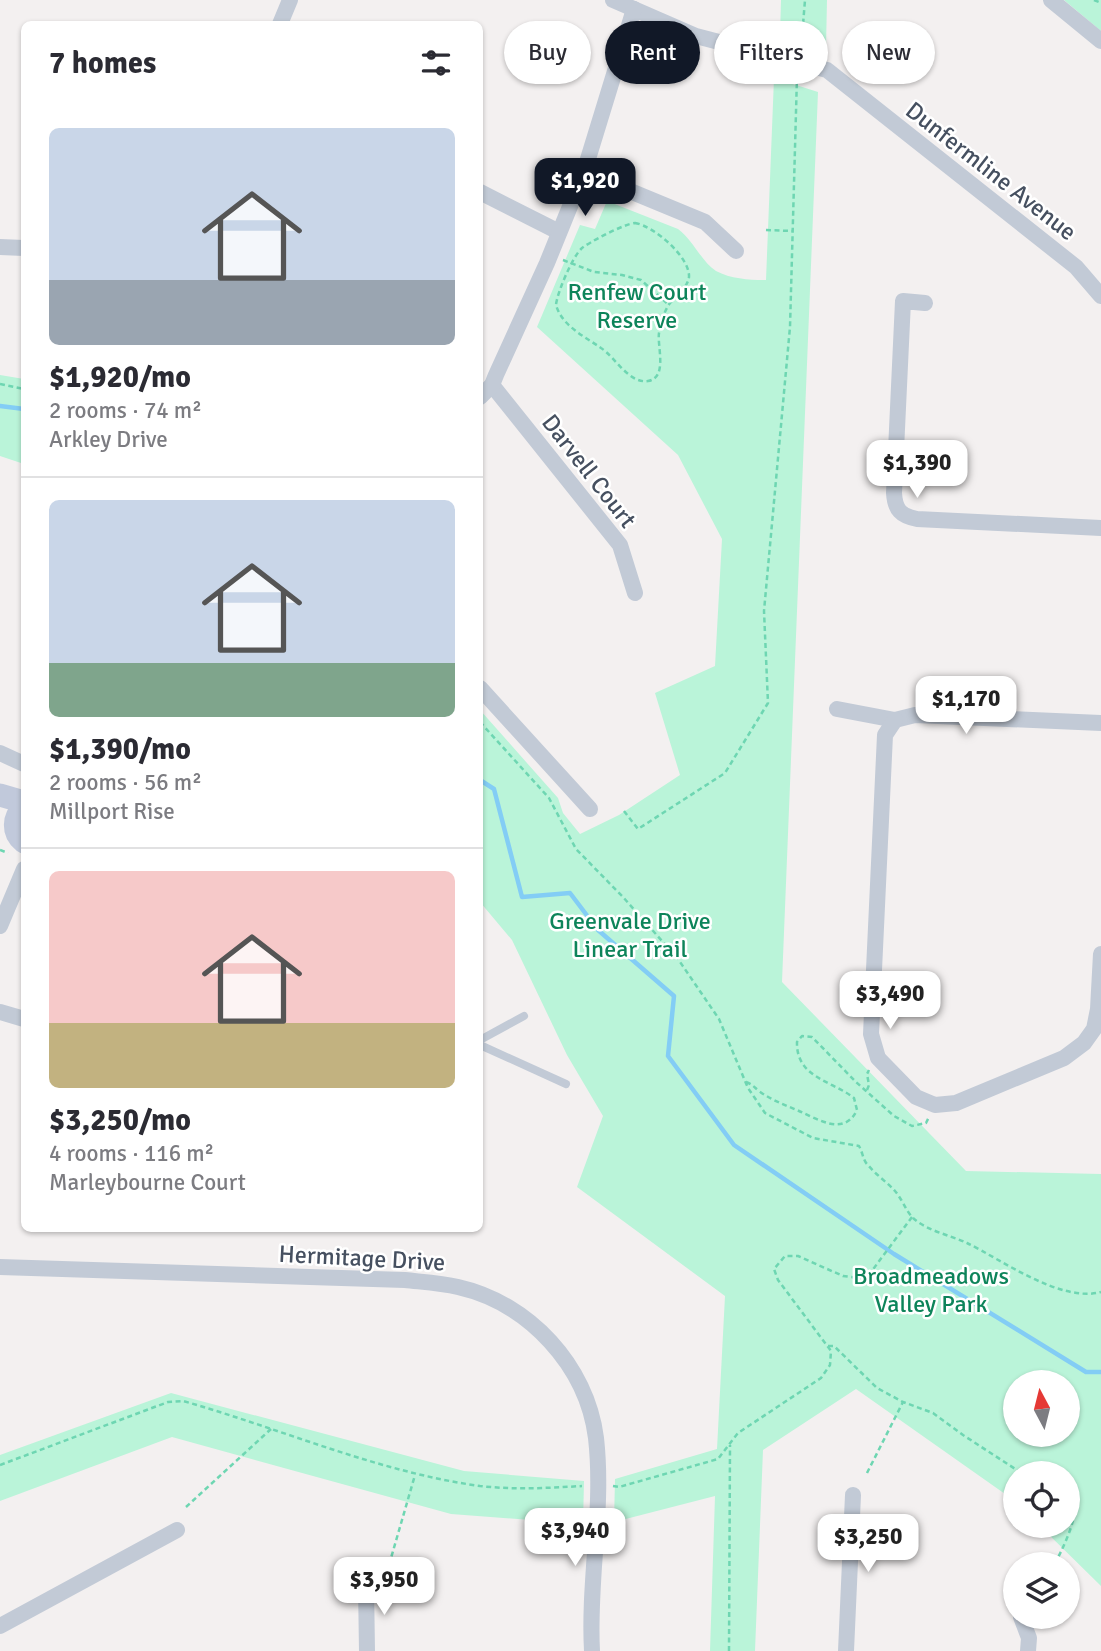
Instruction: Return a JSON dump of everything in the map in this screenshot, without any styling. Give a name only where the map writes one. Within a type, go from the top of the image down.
[{"type":"street","points":[[280,21],[290,0]]},
{"type":"street","name":"Dunfermline Avenue","points":[[613,0],[696,36],[714,41]]},
{"type":"street","points":[[1051,0],[1101,41]]},
{"type":"street","points":[[483,394],[492,385],[584,172],[635,9]]},
{"type":"street","name":"Dunfermline Avenue","points":[[828,71],[1076,267],[1101,296]]},
{"type":"street","points":[[584,172],[705,222],[736,251]]},
{"type":"street","points":[[483,194],[559,232]]},
{"type":"street","points":[[0,247],[21,248]]},
{"type":"street","points":[[925,303],[898,299],[894,502],[904,517],[1101,528]]},
{"type":"street","name":"Darvell Court","points":[[492,385],[620,545],[635,593]]},
{"type":"street","points":[[483,691],[590,809]]},
{"type":"street","points":[[837,709],[895,720],[915,715],[1101,723]]},
{"type":"street","points":[[895,720],[886,735],[871,1034],[878,1058],[916,1097],[935,1105],[956,1103],[1064,1058],[1084,1043],[1094,1029],[1098,1009],[1101,954]]},
{"type":"street","points":[[0,753],[21,763]]},
{"type":"street","points":[[0,795],[21,801]]},
{"type":"street","points":[[21,811],[16,817],[14,832],[21,848]]},
{"type":"street","points":[[0,926],[21,880]]},
{"type":"street","points":[[0,1012],[21,1018]]},
{"type":"street","name":"Hermitage Drive","points":[[0,1267],[405,1280],[459,1287],[508,1306],[551,1339],[573,1370],[587,1400],[596,1438],[597,1486],[590,1620],[592,1651]]},
{"type":"street","points":[[846,1651],[853,1495]]},
{"type":"street","points":[[0,1626],[177,1530]]},
{"type":"street","points":[[366,1585],[367,1651]]},
{"type":"street","points":[[1026,1629],[1029,1638],[1028,1651]]},
{"type":"lane","points":[[483,1040],[524,1016]]},
{"type":"lane","points":[[483,1043],[566,1084]]},
{"type":"path","points":[[803,21],[805,0]]},
{"type":"path","points":[[1094,0],[1101,4]]},
{"type":"path","points":[[624,811],[638,828],[725,773],[768,703],[764,611],[790,327],[795,84]]},
{"type":"path","points":[[631,223],[649,227],[668,242],[688,270],[687,284],[669,305],[659,332],[660,362],[657,373],[649,381],[633,378],[606,351],[567,323],[558,311],[556,299],[572,264],[584,246],[631,223]]},
{"type":"path","points":[[766,230],[792,231]]},
{"type":"path","points":[[572,264],[594,272],[641,280],[669,305]]},
{"type":"path","points":[[0,384],[21,388]]},
{"type":"path","points":[[483,725],[549,798],[576,849],[623,897],[678,960],[719,1019],[754,1100],[765,1113],[813,1139],[859,1146],[865,1163],[895,1191],[912,1217],[921,1224],[966,1242],[1027,1275],[1062,1289],[1090,1295],[1101,1292]]},
{"type":"path","points":[[746,1082],[784,1105],[825,1124],[841,1124],[848,1120],[858,1110],[854,1098],[815,1077],[805,1068],[798,1054],[797,1042],[806,1035],[812,1037],[894,1116],[912,1126],[926,1123],[935,1105]]},
{"type":"path","points":[[867,1090],[867,1074],[871,1068]]},
{"type":"path","points":[[0,1465],[168,1402],[183,1401],[415,1474],[481,1486],[526,1489],[619,1487],[708,1464],[718,1459],[744,1429],[828,1371],[831,1360],[828,1346],[778,1280],[774,1269],[778,1262],[785,1255],[798,1256],[843,1276],[854,1278],[871,1272],[912,1217]]},
{"type":"path","points":[[828,1346],[834,1346],[877,1388],[903,1402],[933,1413],[1003,1461]]},
{"type":"path","points":[[867,1473],[903,1402]]},
{"type":"path","points":[[186,1507],[271,1429]]},
{"type":"path","points":[[729,1651],[730,1446]]},
{"type":"path","points":[[390,1573],[389,1565],[415,1474]]},
{"type":"green space","points":[[781,0],[827,0],[827,21],[780,21]]},
{"type":"green space","points":[[1064,0],[1101,0],[1101,31]]},
{"type":"green space","points":[[774,84],[793,84],[818,92],[782,982],[966,1171],[1101,1174],[1101,1586],[1080,1565],[1080,1552],[1066,1552],[1052,1538],[1080,1538],[1080,1461],[1003,1461],[1003,1493],[856,1389],[763,1450],[755,1651],[710,1651],[715,1496],[614,1522],[615,1479],[717,1449],[725,1296],[577,1187],[603,1116],[567,1055],[512,940],[483,906],[483,713],[558,798],[563,813],[580,834],[619,815],[680,775],[655,693],[715,666],[722,539],[678,455],[537,327],[580,225],[595,229],[607,201],[678,229],[716,271],[734,277],[766,280]]},
{"type":"green space","points":[[0,375],[21,378],[21,463],[0,456]]},
{"type":"green space","points":[[171,1393],[464,1471],[584,1481],[583,1524],[451,1514],[172,1437],[0,1501],[0,1455]]},
{"type":"waterway","points":[[0,406],[21,409]]},
{"type":"waterway","points":[[483,782],[494,789],[522,897],[570,893],[598,930],[674,996],[668,1056],[734,1145],[894,1254],[1086,1372],[1101,1372]]},
{"type":"park label","name":"Renfew Court Reserve","points":[[637,306]]},
{"type":"park label","name":"Greenvale Drive Linear Trail","points":[[630,935]]},
{"type":"park label","name":"Broadmeadows Valley Park","points":[[931,1290]]}]
